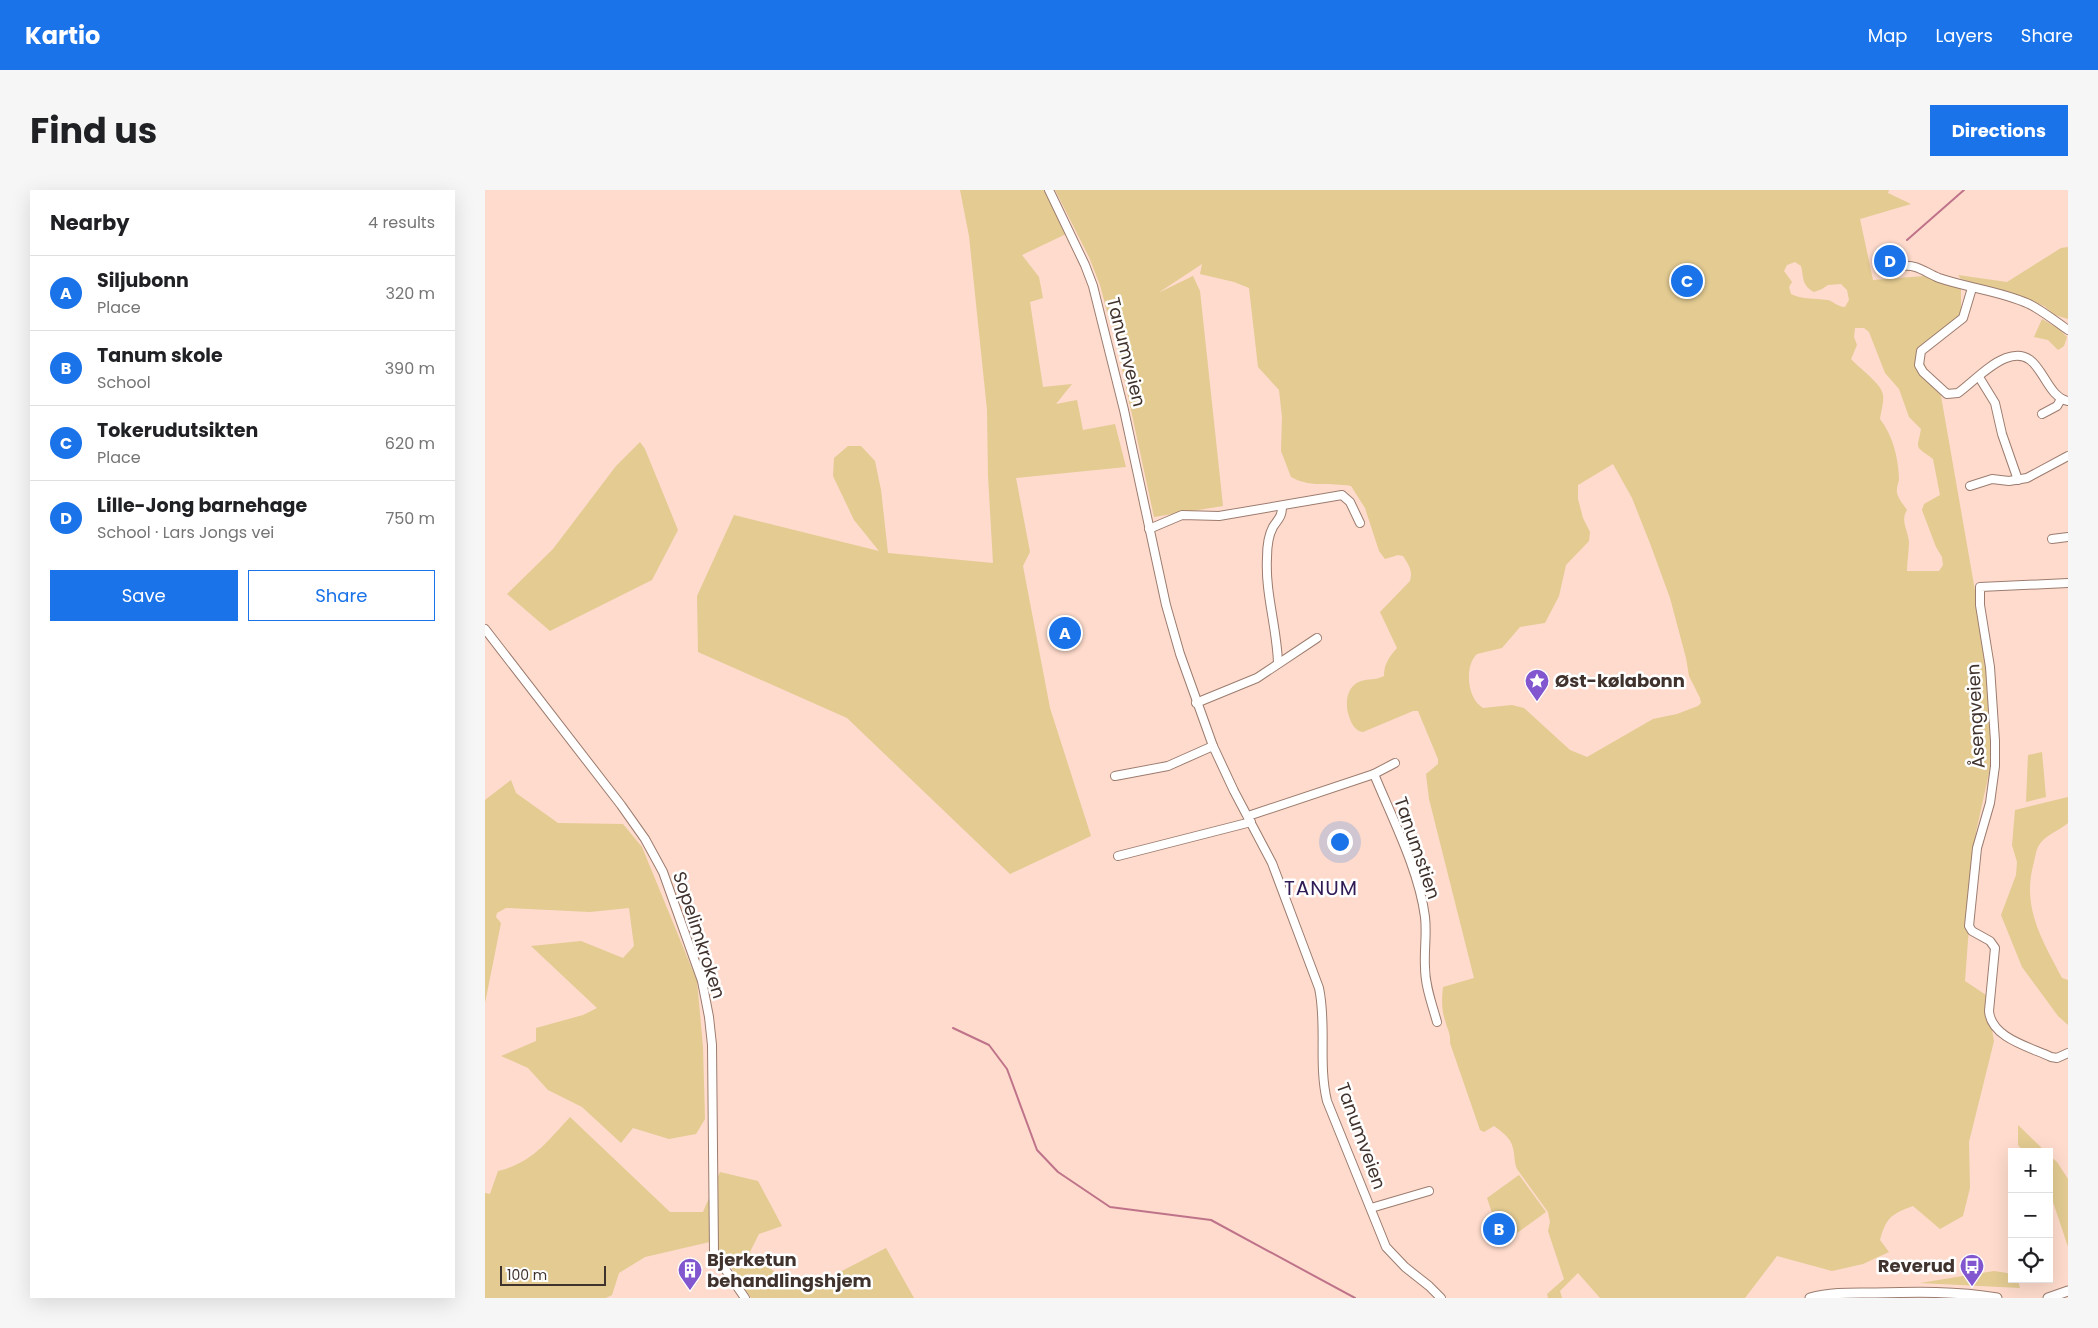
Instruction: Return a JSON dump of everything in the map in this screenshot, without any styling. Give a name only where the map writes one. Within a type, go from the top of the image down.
[{"type":"main road","points":[[2048,1298],[2068,1291]]},
{"type":"main road","points":[[1810,1298],[1842,1293],[1934,1292],[1997,1298]]},
{"type":"street","name":"Tanumveien","points":[[1049,190],[1093,286],[1124,410],[1170,622],[1197,703],[1213,746],[1273,863],[1319,988],[1323,1006],[1323,1081],[1327,1101],[1380,1233],[1393,1255],[1441,1298]]},
{"type":"street","points":[[1903,266],[1912,265],[1935,277],[2021,301],[2042,311],[2068,330]]},
{"type":"street","points":[[1972,288],[1963,318],[1921,351],[1919,365],[1923,372],[1947,394],[1958,393],[1999,361],[2008,357],[2019,356],[2035,364],[2049,386],[2065,400],[2042,414]]},
{"type":"street","points":[[1979,377],[1995,403],[2002,434],[2018,480]]},
{"type":"street","points":[[1970,486],[1992,479],[2018,480],[2027,478],[2068,456]]},
{"type":"street","points":[[1149,529],[1182,515],[1219,516],[1283,507],[1343,495],[1350,502],[1360,523]]},
{"type":"street","points":[[1278,663],[1277,640],[1268,589],[1267,559],[1273,527],[1280,519],[1283,507]]},
{"type":"street","points":[[2052,539],[2068,537]]},
{"type":"street","name":"Åsengveien","points":[[2068,583],[1981,587],[1980,605],[1989,661],[1995,766],[1989,803],[1977,848],[1969,914],[1969,926],[1972,930],[1985,937],[1995,948],[1989,1011],[1990,1020],[1993,1025],[2016,1041],[2051,1058],[2057,1058],[2068,1052]]},
{"type":"street","name":"Sopelimkroken","points":[[485,629],[621,805],[645,838],[663,872],[702,981],[709,1017],[712,1045],[714,1253],[745,1298]]},
{"type":"street","points":[[1197,703],[1257,678],[1317,638]]},
{"type":"street","points":[[1115,776],[1168,766],[1213,746]]},
{"type":"street","points":[[1118,856],[1250,819],[1374,774],[1395,764]]},
{"type":"street","name":"Tanumstien","points":[[1374,774],[1408,859],[1420,895],[1425,918],[1425,969],[1429,996],[1437,1022]]},
{"type":"street","points":[[1371,1208],[1429,1191]]},
{"type":"shaded area","points":[[960,190],[1044,190],[1066,234],[1022,255],[1039,277],[1043,298],[1030,302],[1043,387],[1072,384],[1056,404],[1077,400],[1083,430],[1115,424],[1126,467],[1016,478],[1030,552],[1023,566],[1050,708],[1091,836],[1010,874],[847,718],[698,652],[697,596],[734,515],[879,551],[854,520],[833,476],[834,458],[848,446],[861,446],[875,461],[881,490],[888,553],[993,563],[988,476],[987,410],[969,236]]},
{"type":"shaded area","points":[[1055,190],[1889,190],[1888,193],[1911,204],[1860,219],[1873,280],[1924,276],[1961,288],[1961,320],[1919,353],[1941,396],[1999,728],[1976,832],[1965,981],[1986,995],[1994,1041],[1969,1142],[1970,1188],[1963,1216],[1940,1229],[1913,1206],[1894,1214],[1887,1222],[1880,1240],[1889,1252],[1863,1264],[1832,1271],[1777,1256],[1745,1298],[1600,1298],[1578,1273],[1560,1291],[1562,1298],[1548,1298],[1547,1294],[1564,1279],[1548,1231],[1550,1222],[1548,1212],[1517,1169],[1512,1144],[1508,1138],[1494,1126],[1484,1132],[1480,1130],[1450,1043],[1443,1012],[1443,987],[1474,978],[1429,799],[1426,774],[1438,764],[1438,759],[1418,711],[1413,711],[1363,732],[1355,727],[1348,714],[1347,702],[1352,687],[1361,681],[1384,676],[1388,661],[1397,648],[1380,612],[1410,581],[1411,571],[1409,565],[1403,556],[1398,555],[1385,559],[1379,551],[1365,508],[1351,486],[1313,484],[1291,477],[1281,451],[1282,417],[1279,390],[1258,367],[1249,288],[1234,282],[1200,274],[1202,264],[1158,293],[1193,276],[1200,291],[1223,506],[1154,517],[1112,322],[1110,323],[1100,285],[1089,257]],"holes":[[[1795,262],[1801,266],[1805,284],[1814,292],[1828,285],[1841,284],[1847,290],[1849,300],[1845,307],[1822,299],[1805,298],[1791,294],[1789,287],[1792,282],[1784,271],[1787,265]],[[1855,328],[1864,328],[1869,332],[1885,373],[1899,389],[1909,417],[1921,429],[1918,447],[1933,459],[1940,495],[1924,504],[1922,510],[1936,547],[1942,557],[1943,565],[1939,571],[1907,571],[1909,542],[1904,518],[1907,510],[1897,493],[1899,478],[1894,447],[1880,419],[1883,395],[1875,381],[1851,359],[1857,345],[1854,337]],[[1613,464],[1632,498],[1651,546],[1670,598],[1689,676],[1701,703],[1677,714],[1653,719],[1587,757],[1570,750],[1524,708],[1512,705],[1483,708],[1473,697],[1469,682],[1470,666],[1477,654],[1502,648],[1520,627],[1545,623],[1559,596],[1566,565],[1589,541],[1590,532],[1583,518],[1578,499],[1578,485]]]},
{"type":"shaded area","points":[[2068,247],[2068,319],[2055,315],[2044,306],[1961,279],[1958,275],[2007,282],[2061,248]]},
{"type":"shaded area","points":[[2042,319],[2059,329],[2067,337],[2064,346],[2058,350],[2048,340],[2034,337]]},
{"type":"shaded area","points":[[640,442],[645,449],[678,530],[652,580],[550,631],[507,594],[553,549],[616,466]]},
{"type":"shaded area","points":[[2042,752],[2046,797],[2026,802],[2028,755]]},
{"type":"shaded area","points":[[511,780],[516,793],[558,823],[623,824],[642,847],[697,981],[703,1047],[705,1119],[696,1134],[669,1139],[633,1128],[621,1143],[582,1107],[548,1090],[528,1068],[501,1056],[536,1041],[536,1028],[583,1015],[597,1008],[531,946],[581,941],[623,958],[634,946],[629,908],[590,912],[506,908],[497,913],[496,917],[501,923],[485,1003],[485,800]]},
{"type":"shaded area","points":[[2068,797],[2068,823],[2044,839],[2037,849],[2030,894],[2036,923],[2047,950],[2062,978],[2068,980],[2068,1025],[2058,1016],[2022,967],[2001,915],[2016,875],[2017,862],[2012,845],[2015,810]]},
{"type":"shaded area","points":[[570,1117],[670,1212],[703,1212],[720,1172],[758,1181],[782,1226],[759,1234],[750,1252],[791,1285],[817,1284],[886,1248],[914,1298],[751,1298],[714,1241],[645,1257],[619,1273],[612,1295],[606,1298],[485,1298],[485,1193],[490,1194],[498,1171],[530,1157]]},
{"type":"shaded area","points":[[2018,1125],[2042,1148],[2021,1148],[2018,1145]]},
{"type":"shaded area","points":[[2053,1158],[2068,1179],[2068,1247],[2053,1202]]},
{"type":"shaded area","points":[[1519,1175],[1546,1212],[1509,1239],[1494,1219],[1487,1198]]},
{"type":"shaded area","points":[[1994,1271],[2007,1273],[2008,1283],[2019,1283],[2020,1288],[1920,1283]]},
{"type":"waterway","points":[[1907,240],[1964,190]]},
{"type":"waterway","points":[[953,1028],[989,1045],[1007,1069],[1037,1150],[1058,1172],[1110,1207],[1211,1220],[1355,1298]]},
{"type":"place","name":"Lille-Jong barnehage","points":[[1890,261]]},
{"type":"place","name":"Tokerudutsikten","points":[[1687,281]]},
{"type":"place","name":"Siljubonn","points":[[1065,633]]},
{"type":"place","name":"Øst-kølabonn","points":[[1537,702]]},
{"type":"place","name":"Tanum skole","points":[[1499,1229]]},
{"type":"place","name":"Reverud","points":[[1972,1287]]},
{"type":"place","name":"Bjerketun behandlingshjem","points":[[690,1291]]},
{"type":"district","name":"TANUM","points":[[1321,888]]}]
